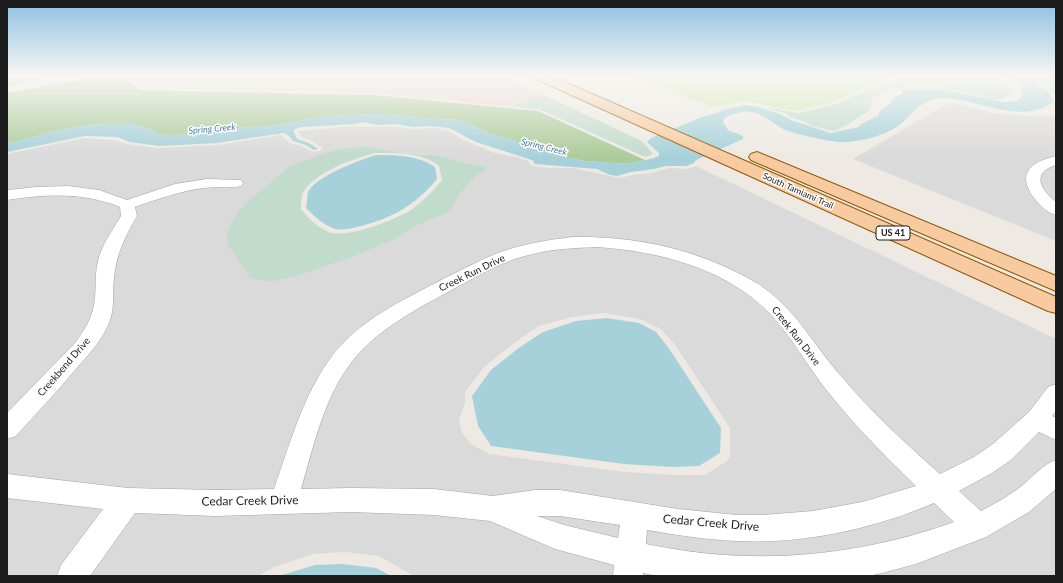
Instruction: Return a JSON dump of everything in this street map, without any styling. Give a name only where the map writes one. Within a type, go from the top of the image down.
[{"type":"main road","name":"South Tamiami Trail","points":[[600,103],[651,126],[736,153],[1056,284]]},
{"type":"main road","points":[[632,103],[647,110]]},
{"type":"main road","name":"South Tamiami Trail","points":[[669,119],[855,217],[1056,306]]},
{"type":"main road","points":[[855,217],[951,250],[1056,295]]},
{"type":"street","points":[[1056,160],[1036,169],[1032,179],[1036,191],[1056,210]]},
{"type":"street","points":[[7,195],[61,191],[114,198],[127,205],[174,188],[221,182],[236,183]]},
{"type":"street","name":"Creekbend Drive","points":[[7,429],[56,377],[93,334],[100,320],[104,304],[104,280],[108,257],[117,236],[129,216],[127,205]]},
{"type":"street","name":"Creek Run Drive","points":[[284,501],[308,430],[330,378],[353,346],[368,332],[402,309],[491,262],[508,255],[543,247],[602,242],[636,245],[672,253],[727,275],[760,294],[774,306],[786,320],[834,384],[894,448],[978,526]]},
{"type":"street","name":"Cedar Creek Drive","points":[[7,486],[128,500],[216,503],[351,500],[434,502],[493,509],[535,503],[560,503],[678,522],[737,528],[763,528],[813,524],[862,515],[909,502],[938,489],[983,465],[1047,425],[1056,393]]},
{"type":"street","name":"Cedar Creek Drive","points":[[493,509],[538,530],[567,539],[629,566],[697,568],[752,572],[814,570],[868,562],[915,551],[964,533],[1024,500],[1056,471]]},
{"type":"street","points":[[72,576],[99,537],[128,500]]},
{"type":"street","points":[[629,566],[635,514]]},
{"type":"shaded area","points":[[475,103],[519,103],[506,106]]},
{"type":"shaded area","points":[[948,103],[955,103],[999,114],[1056,117],[1056,241],[853,159]]},
{"type":"shaded area","points":[[344,127],[396,127],[413,129],[434,128],[449,131],[463,140],[495,153],[528,161],[530,165],[533,166],[548,168],[573,168],[619,178],[652,173],[669,168],[688,169],[696,166],[1056,339],[1056,576],[414,576],[379,556],[345,552],[313,554],[274,567],[258,576],[7,576],[7,154],[84,138],[114,140],[127,144],[157,148],[217,145],[281,135],[289,143],[301,146],[313,152],[320,151],[323,148],[302,137],[298,131]],"holes":[[[363,146],[409,154],[435,155],[467,164],[485,166],[460,194],[451,209],[445,214],[418,225],[394,239],[250,278],[244,205],[322,155],[337,149]],[[604,313],[640,319],[661,329],[675,345],[730,428],[730,456],[727,461],[705,475],[625,472],[489,454],[471,444],[462,433],[459,421],[465,402],[465,392],[484,367],[514,343],[539,326],[572,317]]]},
{"type":"green space","points":[[7,103],[458,103],[538,111],[645,160],[628,164],[585,161],[553,155],[530,145],[491,134],[463,121],[377,114],[324,116],[277,125],[238,128],[218,132],[171,135],[158,134],[151,129],[131,123],[100,123],[50,132],[7,144]]},
{"type":"green space","points":[[520,103],[561,103],[642,141],[653,154],[645,157],[541,110],[510,106]]},
{"type":"green space","points":[[702,103],[733,103],[712,107]]},
{"type":"green space","points":[[756,103],[830,103],[795,111]]},
{"type":"green space","points":[[871,103],[870,110],[849,124],[834,131],[812,126],[785,113],[764,107],[799,113],[836,104]]},
{"type":"green space","points":[[363,146],[409,154],[435,155],[467,164],[485,166],[486,169],[476,176],[460,194],[451,209],[445,214],[418,225],[394,239],[354,256],[296,276],[270,282],[250,278],[228,245],[227,234],[231,222],[244,205],[290,166],[337,149]],"holes":[[[375,153],[400,153],[425,158],[439,166],[442,180],[411,210],[394,219],[359,231],[347,233],[329,232],[321,228],[301,209],[301,200],[304,191],[318,177],[346,162]]]},
{"type":"water","points":[[924,103],[902,123],[889,131],[866,139],[842,142],[795,133],[783,129],[759,114],[742,112],[725,117],[723,122],[728,130],[743,136],[743,139],[686,166],[666,166],[617,176],[610,175],[597,169],[535,164],[532,160],[476,142],[449,128],[428,126],[413,127],[396,124],[378,125],[362,122],[355,124],[301,127],[293,130],[297,139],[309,143],[318,149],[314,150],[306,145],[293,141],[284,133],[217,143],[159,146],[130,142],[117,137],[85,136],[7,152],[7,144],[50,132],[100,123],[131,123],[151,129],[158,134],[171,135],[218,132],[238,128],[277,125],[324,116],[377,114],[463,121],[491,134],[530,145],[553,155],[585,161],[628,164],[659,156],[659,153],[647,142],[651,138],[723,110],[745,105],[758,107],[831,133],[859,127],[861,124],[879,115],[879,112],[890,104]]},
{"type":"water","points":[[976,103],[1052,103],[1040,109],[1026,112],[997,109]]},
{"type":"water","points":[[376,155],[399,156],[421,160],[435,167],[437,179],[420,197],[401,210],[369,224],[351,228],[335,229],[318,220],[306,208],[308,192],[312,186],[338,170]]},
{"type":"water","points":[[607,318],[639,323],[656,332],[668,347],[721,428],[720,453],[699,466],[672,467],[624,464],[491,446],[478,426],[472,396],[491,370],[520,347],[543,332],[576,321]]},
{"type":"water","points":[[342,564],[376,568],[391,576],[279,576],[315,565]]},
{"type":"water label","name":"Spring Creek","points":[[212,129]]},
{"type":"water label","name":"Spring Creek","points":[[544,147]]}]
